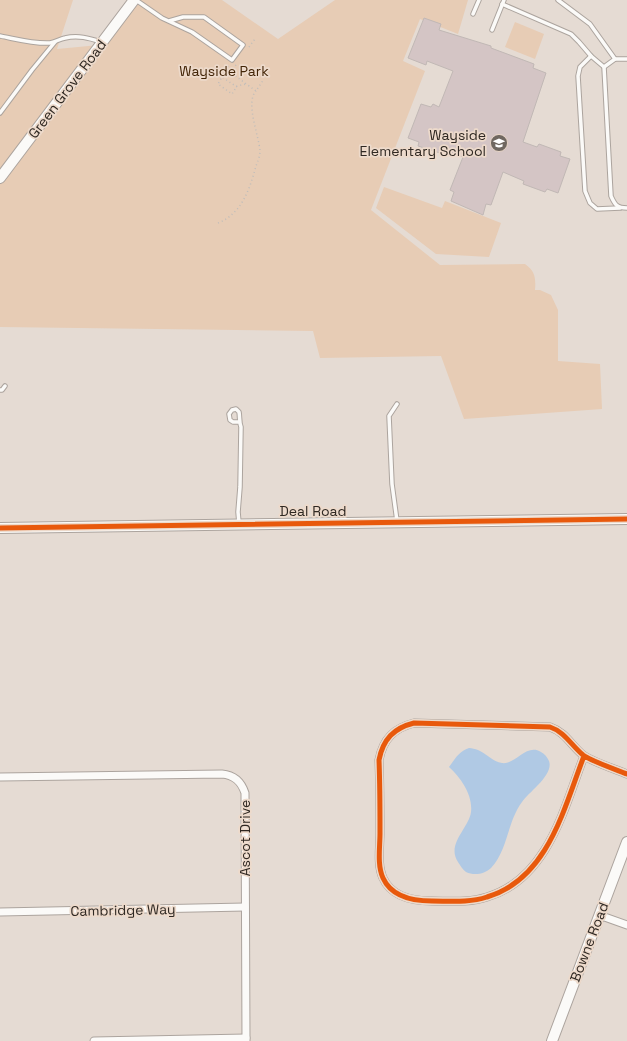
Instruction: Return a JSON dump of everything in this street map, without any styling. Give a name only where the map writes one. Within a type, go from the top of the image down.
[{"type":"street","name":"Green Grove Road","points":[[0,178],[135,0]]},
{"type":"street","name":"Deal Road","points":[[0,528],[627,519]]},
{"type":"street","points":[[584,756],[548,846],[532,869],[504,890],[487,897],[468,901],[417,901],[400,896],[383,879],[380,860],[380,760],[384,744],[394,732],[401,727],[414,723],[550,727],[565,735],[584,756],[627,774]]},
{"type":"street","name":"Ascot Drive","points":[[0,777],[222,774],[228,774],[234,777],[243,787],[245,793],[246,1039]]},
{"type":"street","name":"Bowne Road","points":[[552,1041],[627,842]]},
{"type":"street","name":"Cambridge Way","points":[[0,912],[245,907]]},
{"type":"street","points":[[599,916],[627,925]]},
{"type":"street","points":[[94,1041],[246,1039]]},
{"type":"lane","points":[[135,0],[162,18],[192,32],[232,60],[243,45],[204,17],[183,17],[169,21]]},
{"type":"lane","points":[[474,14],[479,0]]},
{"type":"lane","points":[[558,0],[590,24],[615,60]]},
{"type":"lane","points":[[492,30],[503,2],[571,34],[580,42],[591,56],[604,67],[611,196],[616,205],[620,208]]},
{"type":"lane","points":[[0,36],[50,43],[78,36],[87,37],[102,42]]},
{"type":"lane","points":[[0,113],[56,41]]},
{"type":"lane","points":[[591,56],[580,67],[578,76],[585,191],[590,203],[597,209],[627,208]]},
{"type":"lane","points":[[604,67],[615,60],[627,59]]},
{"type":"lane","points":[[0,390],[2,390],[5,386]]},
{"type":"lane","points":[[397,404],[389,416],[392,484],[397,522]]},
{"type":"lane","points":[[239,422],[241,427],[241,453],[238,512],[239,524]]},
{"type":"path","points":[[247,50],[255,39]]},
{"type":"path","points":[[238,61],[230,72],[256,91]]},
{"type":"path","points":[[225,70],[218,84],[232,94],[237,87],[246,84]]},
{"type":"path","points":[[222,77],[237,87]]},
{"type":"path","points":[[218,223],[228,219],[238,209],[250,187],[260,152],[254,125],[252,95],[264,79]]},
{"type":"green space","name":"Wayside Park","points":[[0,0],[73,0],[57,49],[99,45],[121,26],[141,0],[222,0],[278,39],[335,0],[468,0],[458,34],[420,19],[403,61],[425,71],[371,210],[440,265],[525,264],[531,269],[534,275],[535,290],[540,290],[551,295],[558,310],[558,361],[600,364],[602,409],[464,419],[441,356],[320,358],[313,331],[0,327]]},
{"type":"green space","points":[[515,22],[544,34],[535,59],[505,47]]},
{"type":"green space","points":[[384,187],[442,208],[445,201],[501,223],[489,257],[436,254],[376,208]]},
{"type":"water","points":[[469,748],[478,750],[502,763],[512,761],[531,750],[536,750],[546,756],[550,766],[548,772],[540,783],[525,798],[517,810],[497,861],[489,870],[476,874],[465,871],[455,855],[456,842],[469,818],[471,806],[465,787],[458,776],[449,767],[460,753]]},
{"type":"building","points":[[424,18],[441,24],[439,30],[491,46],[491,48],[534,64],[533,68],[546,73],[523,142],[537,147],[539,144],[561,152],[560,156],[570,159],[558,193],[547,189],[545,192],[523,184],[524,181],[503,172],[491,205],[486,204],[483,215],[451,201],[454,192],[450,190],[463,157],[442,149],[440,153],[418,146],[419,142],[408,138],[421,104],[431,107],[433,104],[439,107],[453,71],[427,61],[426,65],[408,58]]},
{"type":"cycle path","points":[[0,528],[627,519]]},
{"type":"cycle path","points":[[584,756],[561,819],[551,839],[539,858],[525,875],[508,888],[480,899],[460,901],[425,901],[404,897],[392,890],[387,885],[381,873],[379,862],[379,760],[383,746],[390,736],[395,731],[407,725],[414,723],[550,727],[564,735],[583,755],[598,763],[627,774]]},
{"type":"place","name":"Wayside Elementary School","points":[[499,143]]}]
